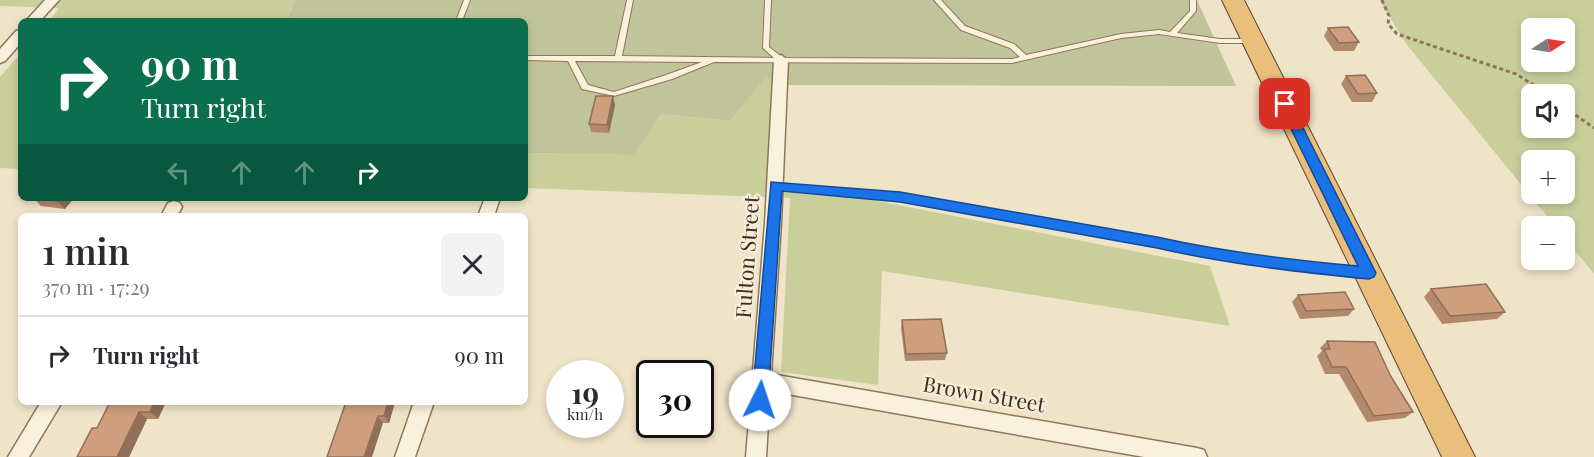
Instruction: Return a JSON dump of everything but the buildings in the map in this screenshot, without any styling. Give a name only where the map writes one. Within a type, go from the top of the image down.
[{"type":"highway","points":[[1233,0],[1459,457]]},
{"type":"street","points":[[36,18],[52,0]]},
{"type":"street","points":[[0,58],[18,37]]},
{"type":"street","name":"Fulton Street","points":[[756,457],[775,186],[781,60]]},
{"type":"street","name":"Brown Street","points":[[762,381],[1108,449],[1197,457]]},
{"type":"street","points":[[18,457],[50,405]]},
{"type":"street","points":[[405,457],[423,405]]},
{"type":"lane","points":[[460,18],[467,0]]},
{"type":"lane","points":[[618,58],[630,0]]},
{"type":"lane","points":[[768,0],[766,48],[781,60]]},
{"type":"lane","points":[[938,0],[963,28],[1012,46],[1025,57]]},
{"type":"lane","points":[[1172,34],[1193,11],[1193,0]]},
{"type":"lane","points":[[528,58],[1002,61],[1121,36],[1159,32],[1220,41],[1254,40]]},
{"type":"lane","points":[[570,58],[585,87],[614,94],[669,78],[715,60]]},
{"type":"lane","points":[[775,186],[900,197],[1157,242],[1197,252],[1293,266],[1369,273]]},
{"type":"path","points":[[1382,0],[1389,16],[1388,24],[1397,34],[1516,74],[1532,84]]},
{"type":"path","points":[[1575,115],[1594,128]]},
{"type":"green space","points":[[0,0],[296,0],[287,18],[51,18],[59,8],[0,6]]},
{"type":"green space","points":[[296,0],[1197,0],[1236,86],[779,85],[766,76],[730,121],[661,114],[634,155],[528,153],[528,18],[287,18]]},
{"type":"green space","points":[[1379,0],[1594,0],[1594,274],[1575,250],[1575,216],[1547,216],[1537,204],[1575,204],[1575,150],[1521,150],[1521,184],[1407,45]]},
{"type":"green space","points":[[18,56],[18,169],[0,168],[0,77]]},
{"type":"green space","points":[[766,75],[779,85],[766,179],[1210,266],[1230,326],[882,271],[878,385],[781,372],[790,198],[528,188],[528,153],[633,155],[661,114],[730,121]]},
{"type":"route","points":[[760,400],[775,186],[900,197],[1157,242],[1197,252],[1293,266],[1369,273],[1285,104]]}]
